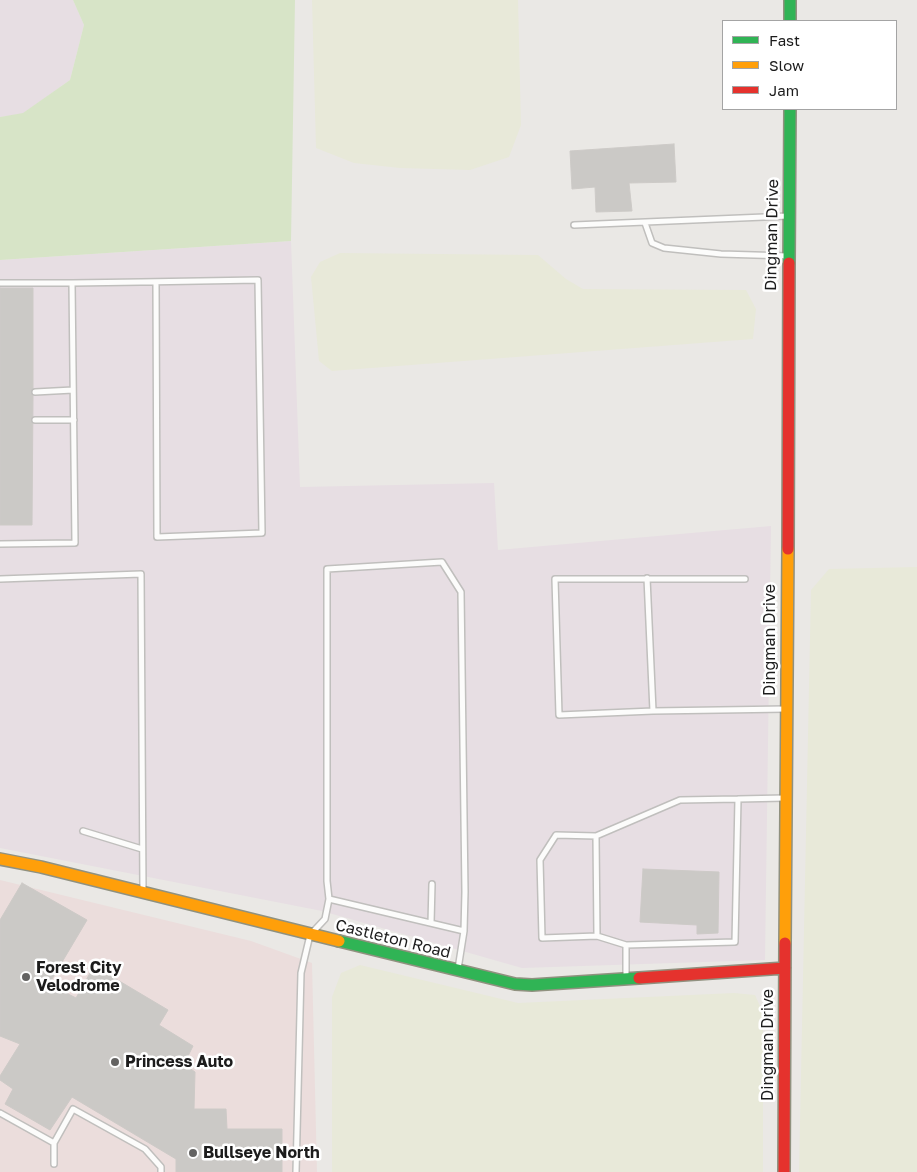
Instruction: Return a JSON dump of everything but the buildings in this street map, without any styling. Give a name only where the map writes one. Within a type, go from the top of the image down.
[{"type":"main road","points":[[790,0],[790,20]]},
{"type":"main road","name":"Dingman Drive","points":[[784,1172],[790,110]]},
{"type":"main road","name":"Castleton Road","points":[[0,859],[42,867],[143,894],[496,981],[532,985],[785,968]]},
{"type":"lane","points":[[574,225],[789,216]]},
{"type":"lane","points":[[645,223],[652,243],[664,248],[721,254],[788,256]]},
{"type":"lane","points":[[0,283],[258,280],[262,533],[156,536],[156,282]]},
{"type":"lane","points":[[0,544],[75,543],[72,283]]},
{"type":"lane","points":[[35,392],[73,390]]},
{"type":"lane","points":[[35,420],[74,420]]},
{"type":"lane","points":[[296,1172],[301,973],[310,935],[325,920],[329,899],[327,881],[327,569],[442,562],[461,592],[465,892],[464,931],[458,972]]},
{"type":"lane","points":[[0,579],[141,574],[143,894]]},
{"type":"lane","points":[[647,578],[653,711]]},
{"type":"lane","points":[[745,579],[554,579],[559,715],[653,711],[786,709]]},
{"type":"lane","points":[[738,799],[736,942],[626,945],[597,936],[542,938],[540,860],[556,835],[596,836],[680,800],[786,798]]},
{"type":"lane","points":[[83,831],[142,849]]},
{"type":"lane","points":[[596,836],[597,936]]},
{"type":"lane","points":[[431,923],[432,884]]},
{"type":"lane","points":[[329,899],[464,931]]},
{"type":"lane","points":[[626,945],[626,979]]},
{"type":"lane","points":[[54,1164],[54,1143],[73,1109],[145,1148],[161,1167],[161,1172]]},
{"type":"lane","points":[[0,1113],[54,1143]]},
{"type":"shaded area","points":[[0,0],[73,0],[84,25],[70,80],[23,114],[0,117]]},
{"type":"shaded area","points":[[291,241],[300,487],[494,483],[498,550],[771,526],[765,960],[522,968],[322,911],[0,848],[0,260]]},
{"type":"shaded area","points":[[0,880],[251,941],[312,963],[317,1172],[0,1172]]},
{"type":"green space","points":[[73,0],[295,0],[291,241],[0,260],[0,117],[23,113],[70,80],[84,25]]},
{"type":"green space","points":[[312,0],[518,0],[521,125],[509,157],[470,170],[400,168],[354,163],[316,148]]},
{"type":"green space","points":[[340,253],[538,255],[566,279],[583,289],[746,290],[756,309],[753,339],[332,371],[319,361],[311,277],[320,262]]},
{"type":"green space","points":[[917,567],[917,1172],[799,1172],[811,590],[829,569]]},
{"type":"green space","points":[[360,965],[518,1003],[734,993],[755,995],[763,1013],[763,1172],[332,1172],[332,997],[341,973]]},
{"type":"traffic: fast","points":[[790,0],[790,20]]},
{"type":"traffic: fast","points":[[789,263],[790,110]]},
{"type":"traffic: fast","points":[[339,941],[515,984],[532,985],[639,978]]},
{"type":"traffic: slow","points":[[785,943],[788,549]]},
{"type":"traffic: slow","points":[[0,859],[41,867],[339,941]]},
{"type":"traffic: jam","points":[[788,549],[789,263]]},
{"type":"traffic: jam","points":[[784,1172],[785,943]]},
{"type":"traffic: jam","points":[[639,978],[785,968]]},
{"type":"place","name":"Forest City Velodrome","points":[[26,977]]},
{"type":"place","name":"Princess Auto","points":[[115,1062]]},
{"type":"place","name":"Bullseye North","points":[[193,1153]]}]
